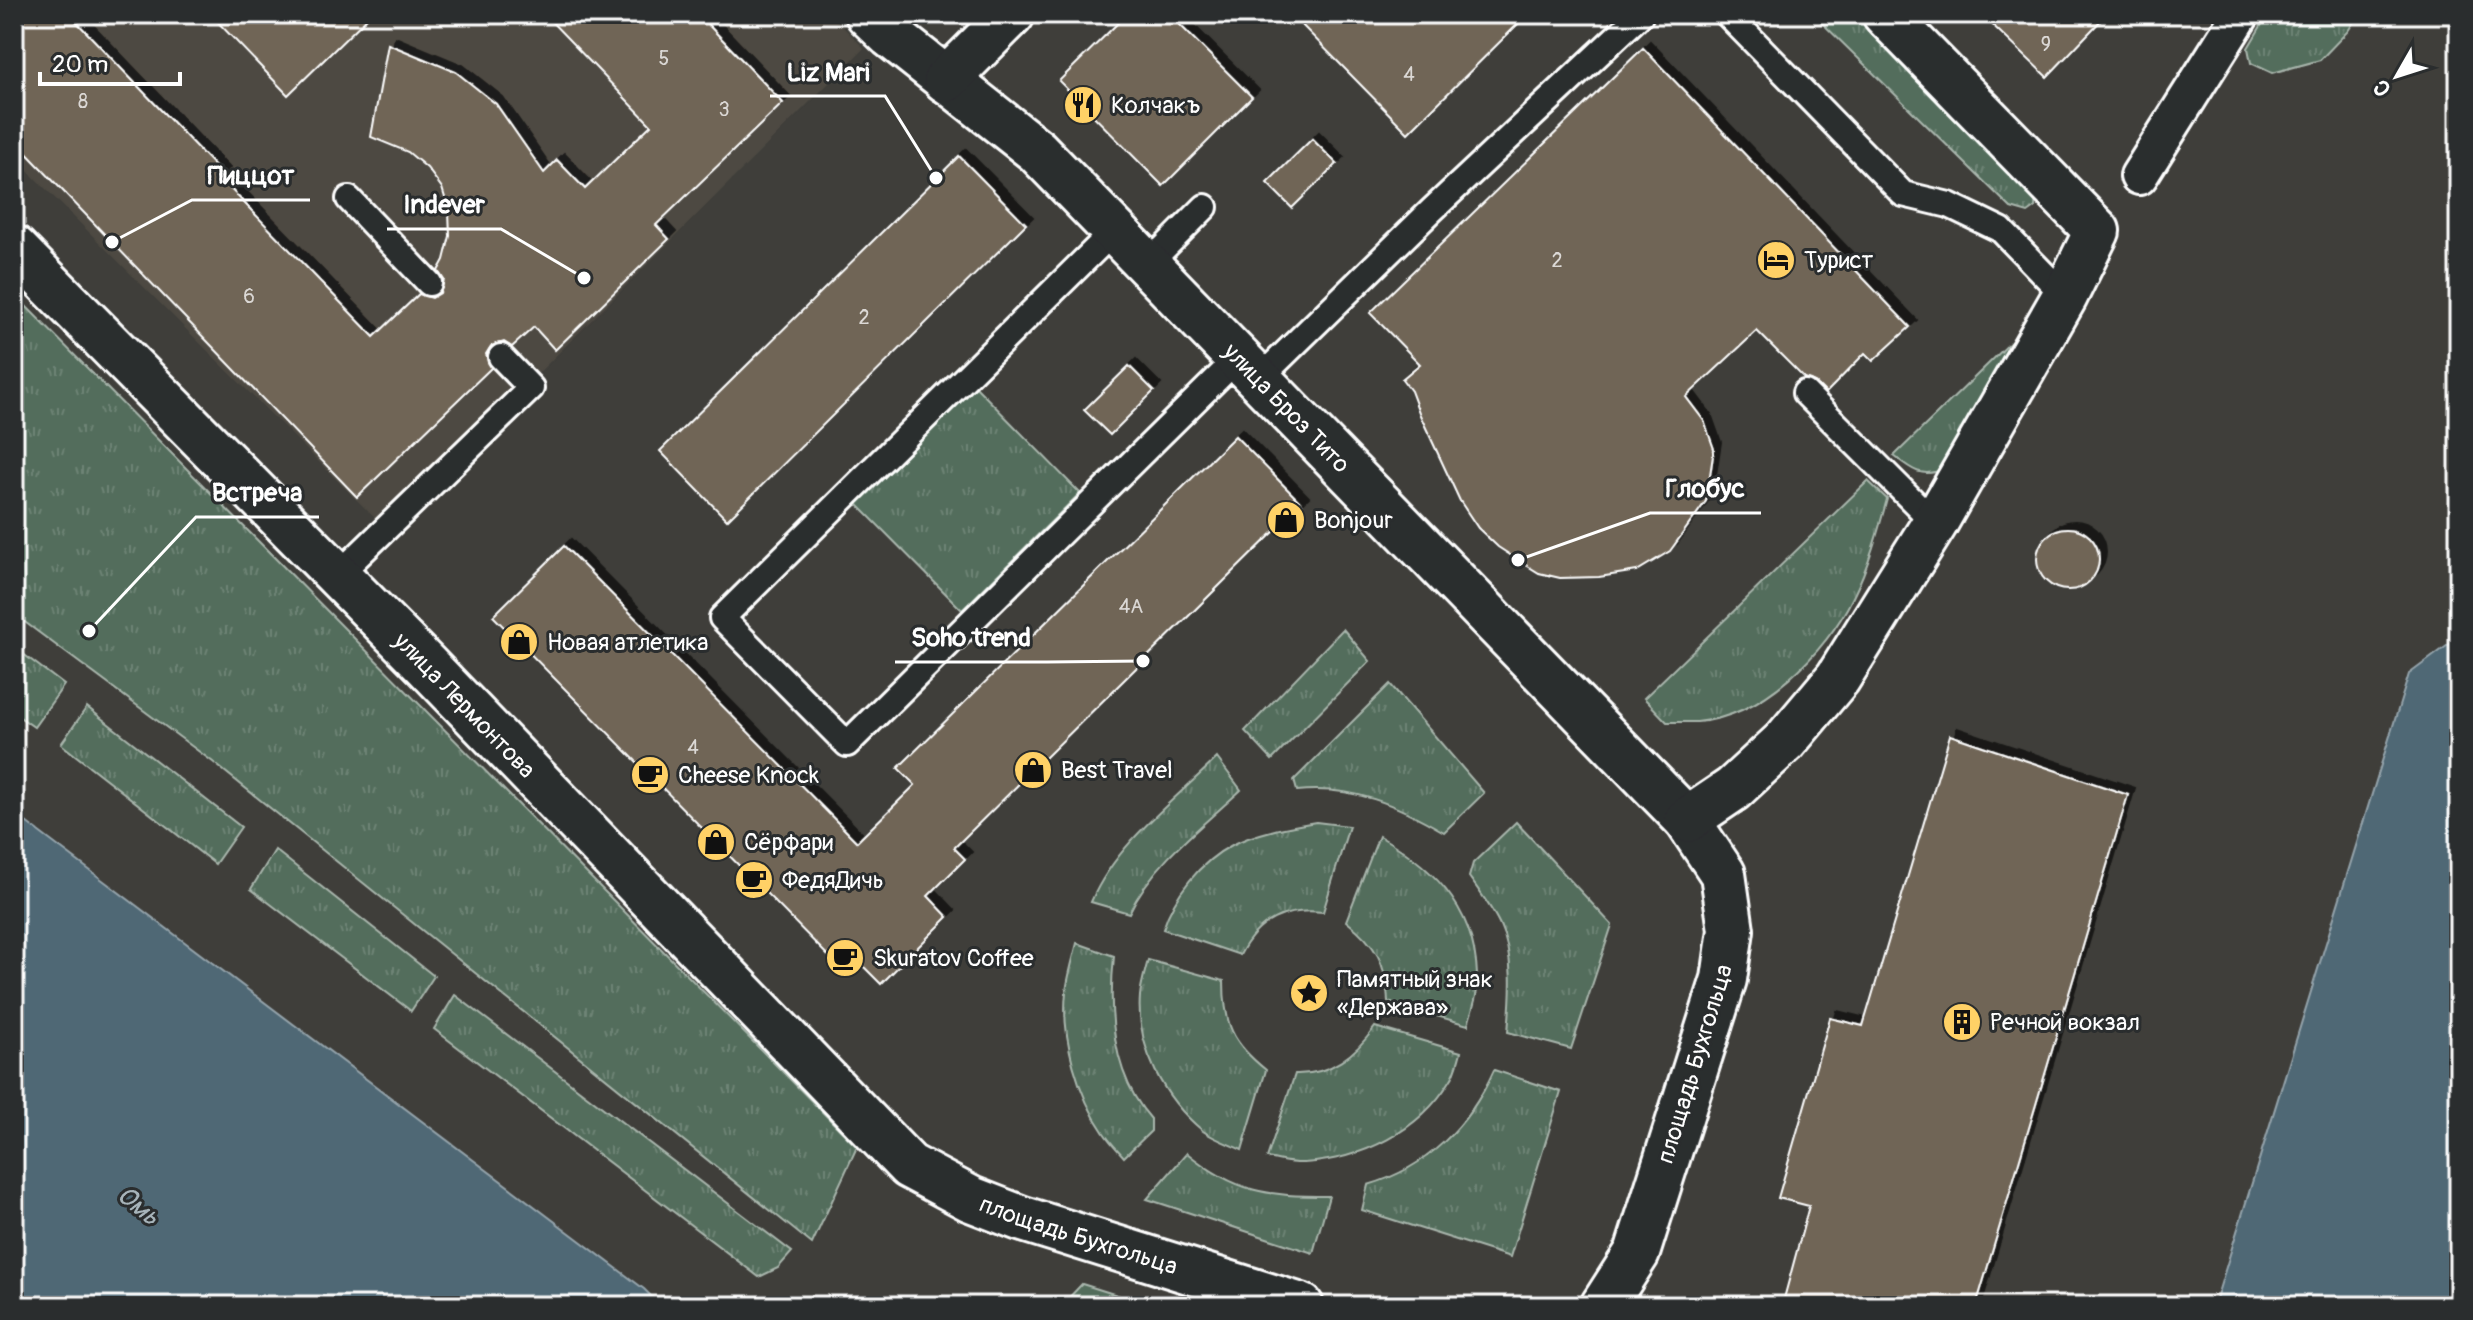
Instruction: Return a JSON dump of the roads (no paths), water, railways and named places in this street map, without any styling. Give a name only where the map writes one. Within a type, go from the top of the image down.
[{"type":"street","name":"улица Броз Тито","points":[[868,14],[890,35],[1037,151],[1687,820]]},
{"type":"street","points":[[946,80],[1012,14]]},
{"type":"street","points":[[1687,820],[1733,789],[1775,750],[1830,688],[1935,523],[2065,296],[2097,231],[1885,14]]},
{"type":"street","points":[[2139,176],[2241,14]]},
{"type":"street","name":"улица Лермонтова","points":[[14,248],[909,1166]]},
{"type":"street","name":"площадь Бухгольца","points":[[1603,1306],[1637,1253],[1724,979],[1731,930],[1723,874],[1687,820]]},
{"type":"street","name":"площадь Бухгольца","points":[[909,1166],[971,1199],[1020,1218],[1301,1306]]},
{"type":"lane","points":[[1114,231],[722,618],[847,744],[1248,369],[1432,210],[1641,14]]},
{"type":"lane","points":[[1727,14],[1903,194],[1949,205],[2001,230],[2065,296]]},
{"type":"lane","points":[[349,199],[429,283]]},
{"type":"lane","points":[[1147,265],[1205,207]]},
{"type":"lane","points":[[337,576],[531,388],[501,357]]},
{"type":"lane","points":[[1805,393],[1935,523]]},
{"type":"water","points":[[2459,637],[2459,1306],[2214,1306],[2409,674]]},
{"type":"water","name":"Омь","points":[[14,813],[644,1289],[661,1306],[14,1306]]},
{"type":"place","name":"Колчакъ","points":[[1083,105]]},
{"type":"place","name":"Liz Mari","points":[[936,178]]},
{"type":"place","name":"Пиццот","points":[[112,242]]},
{"type":"place","name":"Турист","points":[[1776,260]]},
{"type":"place","name":"Indever","points":[[584,278]]},
{"type":"place","name":"Bonjour","points":[[1286,520]]},
{"type":"place","name":"Глобус","points":[[1518,560]]},
{"type":"place","name":"Встреча","points":[[89,631]]},
{"type":"place","name":"Новая атлетика","points":[[519,642]]},
{"type":"place","name":"Soho trend","points":[[1143,661]]},
{"type":"place","name":"Best Travel","points":[[1033,770]]},
{"type":"place","name":"Cheese Knock","points":[[650,775]]},
{"type":"place","name":"Сёрфари","points":[[716,842]]},
{"type":"place","name":"ФедяДичь","points":[[754,880]]},
{"type":"place","name":"Skuratov Coffee","points":[[845,958]]},
{"type":"place","name":"Памятный знак «Держава»","points":[[1309,993]]},
{"type":"place","name":"Речной вокзал","points":[[1962,1022]]}]
